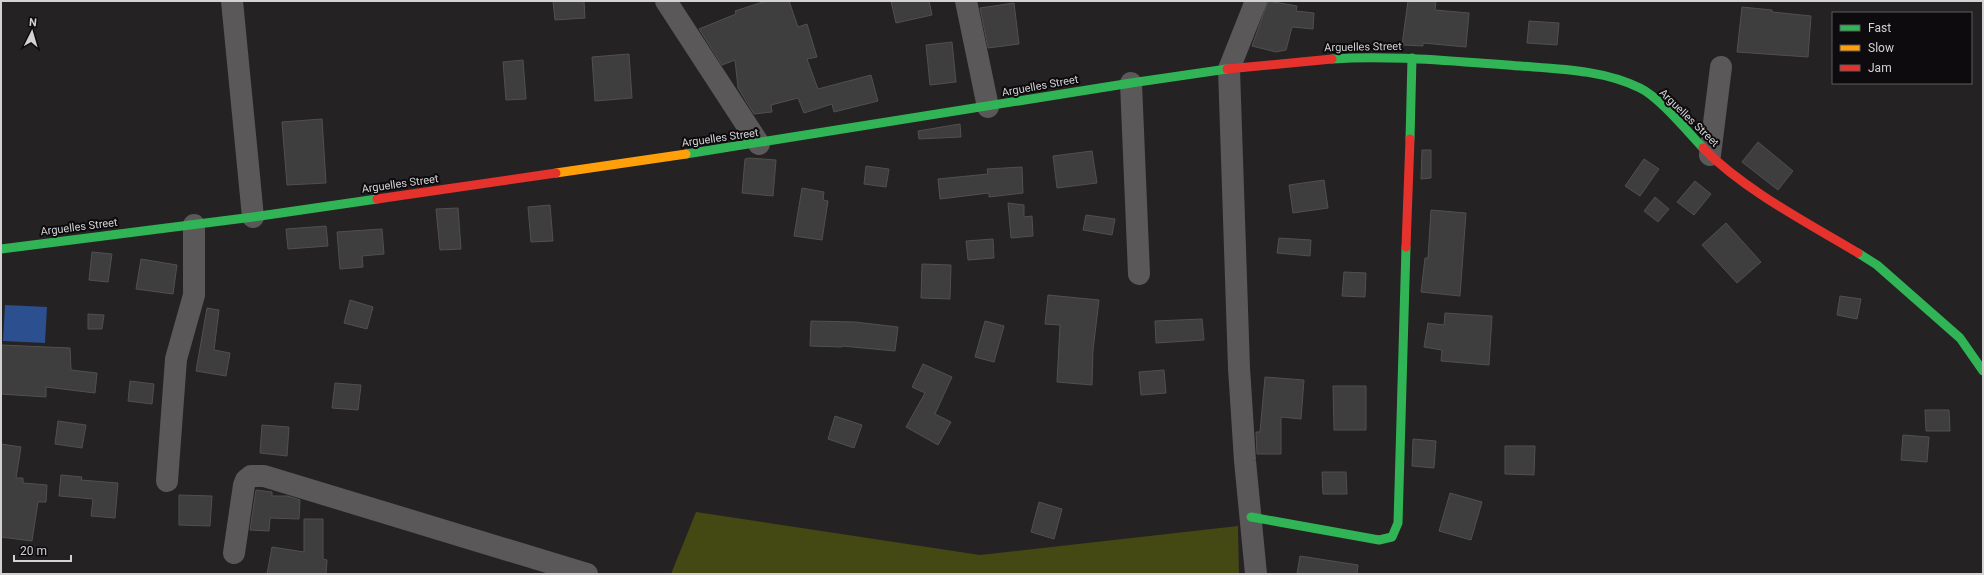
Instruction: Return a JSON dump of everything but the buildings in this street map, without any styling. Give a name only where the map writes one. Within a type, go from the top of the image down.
[{"type":"street","points":[[232,1],[253,217]]},
{"type":"street","points":[[666,1],[760,144]]},
{"type":"street","points":[[966,1],[988,106]]},
{"type":"street","points":[[1256,1],[1228,69],[1239,368],[1245,461],[1256,574]]},
{"type":"street","points":[[1251,517],[1379,540],[1392,537],[1396,531],[1398,523],[1412,58]]},
{"type":"street","name":"Arguelles Street","points":[[1,249],[253,217],[760,144],[1130,83],[1228,69],[1315,60],[1412,58],[1581,71],[1610,77],[1641,88],[1663,106],[1710,155],[1733,174],[1751,184],[1774,202],[1877,265],[1960,338],[1983,371]]},
{"type":"street","points":[[1710,155],[1721,67]]},
{"type":"street","points":[[1130,83],[1139,274]]},
{"type":"street","points":[[167,481],[176,359],[194,295],[194,224]]},
{"type":"street","points":[[234,553],[244,485],[246,480],[257,475],[587,574]]},
{"type":"green space","points":[[696,512],[980,555],[1238,526],[1239,574],[671,574]]},
{"type":"water","points":[[5,305],[47,307],[45,343],[3,341]]},
{"type":"traffic: fast","points":[[1332,59],[1397,58],[1441,60],[1575,70],[1592,73],[1624,81],[1648,93],[1673,115],[1703,148]]},
{"type":"traffic: fast","points":[[1410,139],[1412,58]]},
{"type":"traffic: fast","points":[[686,154],[1227,69]]},
{"type":"traffic: fast","points":[[1,249],[253,217],[377,199]]},
{"type":"traffic: fast","points":[[1251,517],[1379,540],[1392,537],[1398,523],[1406,247]]},
{"type":"traffic: fast","points":[[1858,253],[1877,265],[1960,338],[1983,371]]},
{"type":"traffic: slow","points":[[556,173],[686,154]]},
{"type":"traffic: jam","points":[[1227,69],[1332,59]]},
{"type":"traffic: jam","points":[[1406,247],[1410,139]]},
{"type":"traffic: jam","points":[[1703,148],[1737,178],[1757,192],[1858,253]]},
{"type":"traffic: jam","points":[[377,199],[556,173]]}]
